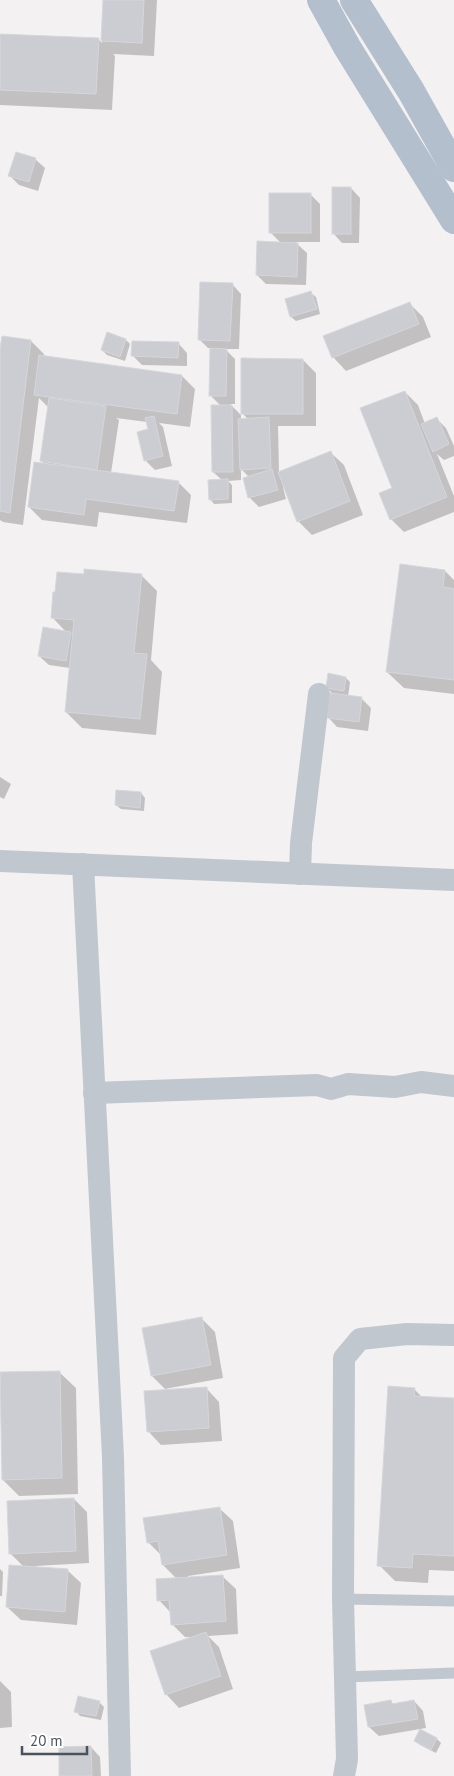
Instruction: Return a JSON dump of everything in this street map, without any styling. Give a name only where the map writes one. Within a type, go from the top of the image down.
[{"type":"main road","points":[[320,0],[454,220]]},
{"type":"main road","points":[[354,0],[411,91],[454,168]]},
{"type":"street","points":[[300,874],[301,843],[319,694]]},
{"type":"street","points":[[0,861],[454,880]]},
{"type":"street","points":[[83,864],[113,1457],[120,1776]]},
{"type":"street","points":[[94,1093],[316,1085],[331,1090],[348,1084],[394,1087],[422,1082],[454,1086]]},
{"type":"street","points":[[344,1776],[347,1759],[343,1599],[344,1358],[360,1339],[407,1334],[454,1335]]},
{"type":"lane","points":[[343,1599],[454,1601]]},
{"type":"lane","points":[[345,1677],[454,1674]]},
{"type":"building","points":[[103,0],[144,0],[142,43],[101,41]]},
{"type":"building","points":[[0,34],[99,38],[96,94],[0,90]]},
{"type":"building","points":[[16,152],[36,158],[29,182],[8,176]]},
{"type":"building","points":[[332,187],[351,187],[351,234],[332,234]]},
{"type":"building","points":[[269,193],[311,193],[311,233],[269,233]]},
{"type":"building","points":[[257,241],[298,243],[297,277],[256,275]]},
{"type":"building","points":[[200,282],[233,283],[230,341],[198,340]]},
{"type":"building","points":[[311,291],[317,309],[290,317],[285,299]]},
{"type":"building","points":[[410,302],[419,324],[332,358],[323,336]]},
{"type":"building","points":[[107,332],[126,339],[120,357],[101,350]]},
{"type":"building","points":[[2,336],[31,340],[10,513],[0,511],[0,349]]},
{"type":"building","points":[[132,341],[179,342],[178,358],[131,356]]},
{"type":"building","points":[[210,348],[227,349],[226,396],[209,396]]},
{"type":"building","points":[[39,355],[182,375],[177,414],[34,395]]},
{"type":"building","points":[[241,358],[303,359],[303,414],[241,414]]},
{"type":"building","points":[[405,391],[447,497],[390,520],[379,493],[392,488],[360,408]]},
{"type":"building","points":[[49,398],[106,406],[97,470],[40,461]]},
{"type":"building","points":[[211,405],[232,405],[233,472],[212,472]]},
{"type":"building","points":[[154,416],[163,456],[144,461],[137,432],[148,429],[145,418]]},
{"type":"building","points":[[269,417],[271,468],[240,470],[238,419]]},
{"type":"building","points":[[437,417],[449,444],[433,452],[421,424]]},
{"type":"building","points":[[331,451],[350,501],[297,522],[278,472]]},
{"type":"building","points":[[34,462],[179,481],[174,511],[86,499],[84,515],[28,507]]},
{"type":"building","points":[[272,469],[278,490],[248,498],[243,478]]},
{"type":"building","points":[[228,479],[228,499],[209,500],[208,480]]},
{"type":"building","points":[[400,564],[445,570],[443,587],[454,589],[454,680],[386,672]]},
{"type":"building","points":[[84,569],[142,574],[134,653],[147,654],[140,719],[65,712],[74,620],[51,618],[53,592],[55,592],[57,572],[84,574]]},
{"type":"building","points":[[43,627],[71,632],[66,661],[38,656]]},
{"type":"building","points":[[328,673],[346,677],[344,691],[326,688]]},
{"type":"building","points":[[330,693],[362,697],[359,722],[327,718]]},
{"type":"building","points":[[116,790],[141,792],[140,808],[115,805]]},
{"type":"building","points":[[202,1317],[211,1365],[151,1376],[142,1328]]},
{"type":"building","points":[[60,1371],[62,1478],[2,1480],[0,1372]]},
{"type":"building","points":[[388,1386],[415,1388],[414,1396],[454,1398],[454,1556],[413,1554],[412,1568],[377,1566]]},
{"type":"building","points":[[207,1387],[209,1428],[147,1432],[144,1391]]},
{"type":"building","points":[[74,1498],[76,1551],[9,1554],[7,1501]]},
{"type":"building","points":[[220,1507],[227,1555],[162,1565],[158,1541],[147,1543],[143,1518]]},
{"type":"building","points":[[9,1565],[68,1569],[65,1612],[6,1607]]},
{"type":"building","points":[[223,1575],[226,1621],[171,1625],[169,1600],[157,1601],[156,1579]]},
{"type":"building","points":[[206,1632],[221,1676],[165,1695],[150,1651]]},
{"type":"building","points":[[78,1696],[100,1701],[96,1716],[74,1712]]},
{"type":"building","points":[[391,1700],[392,1704],[414,1700],[418,1719],[368,1727],[364,1705]]},
{"type":"building","points":[[420,1729],[437,1738],[431,1750],[414,1741]]},
{"type":"building","points":[[91,1746],[92,1776],[59,1776],[59,1747]]}]
